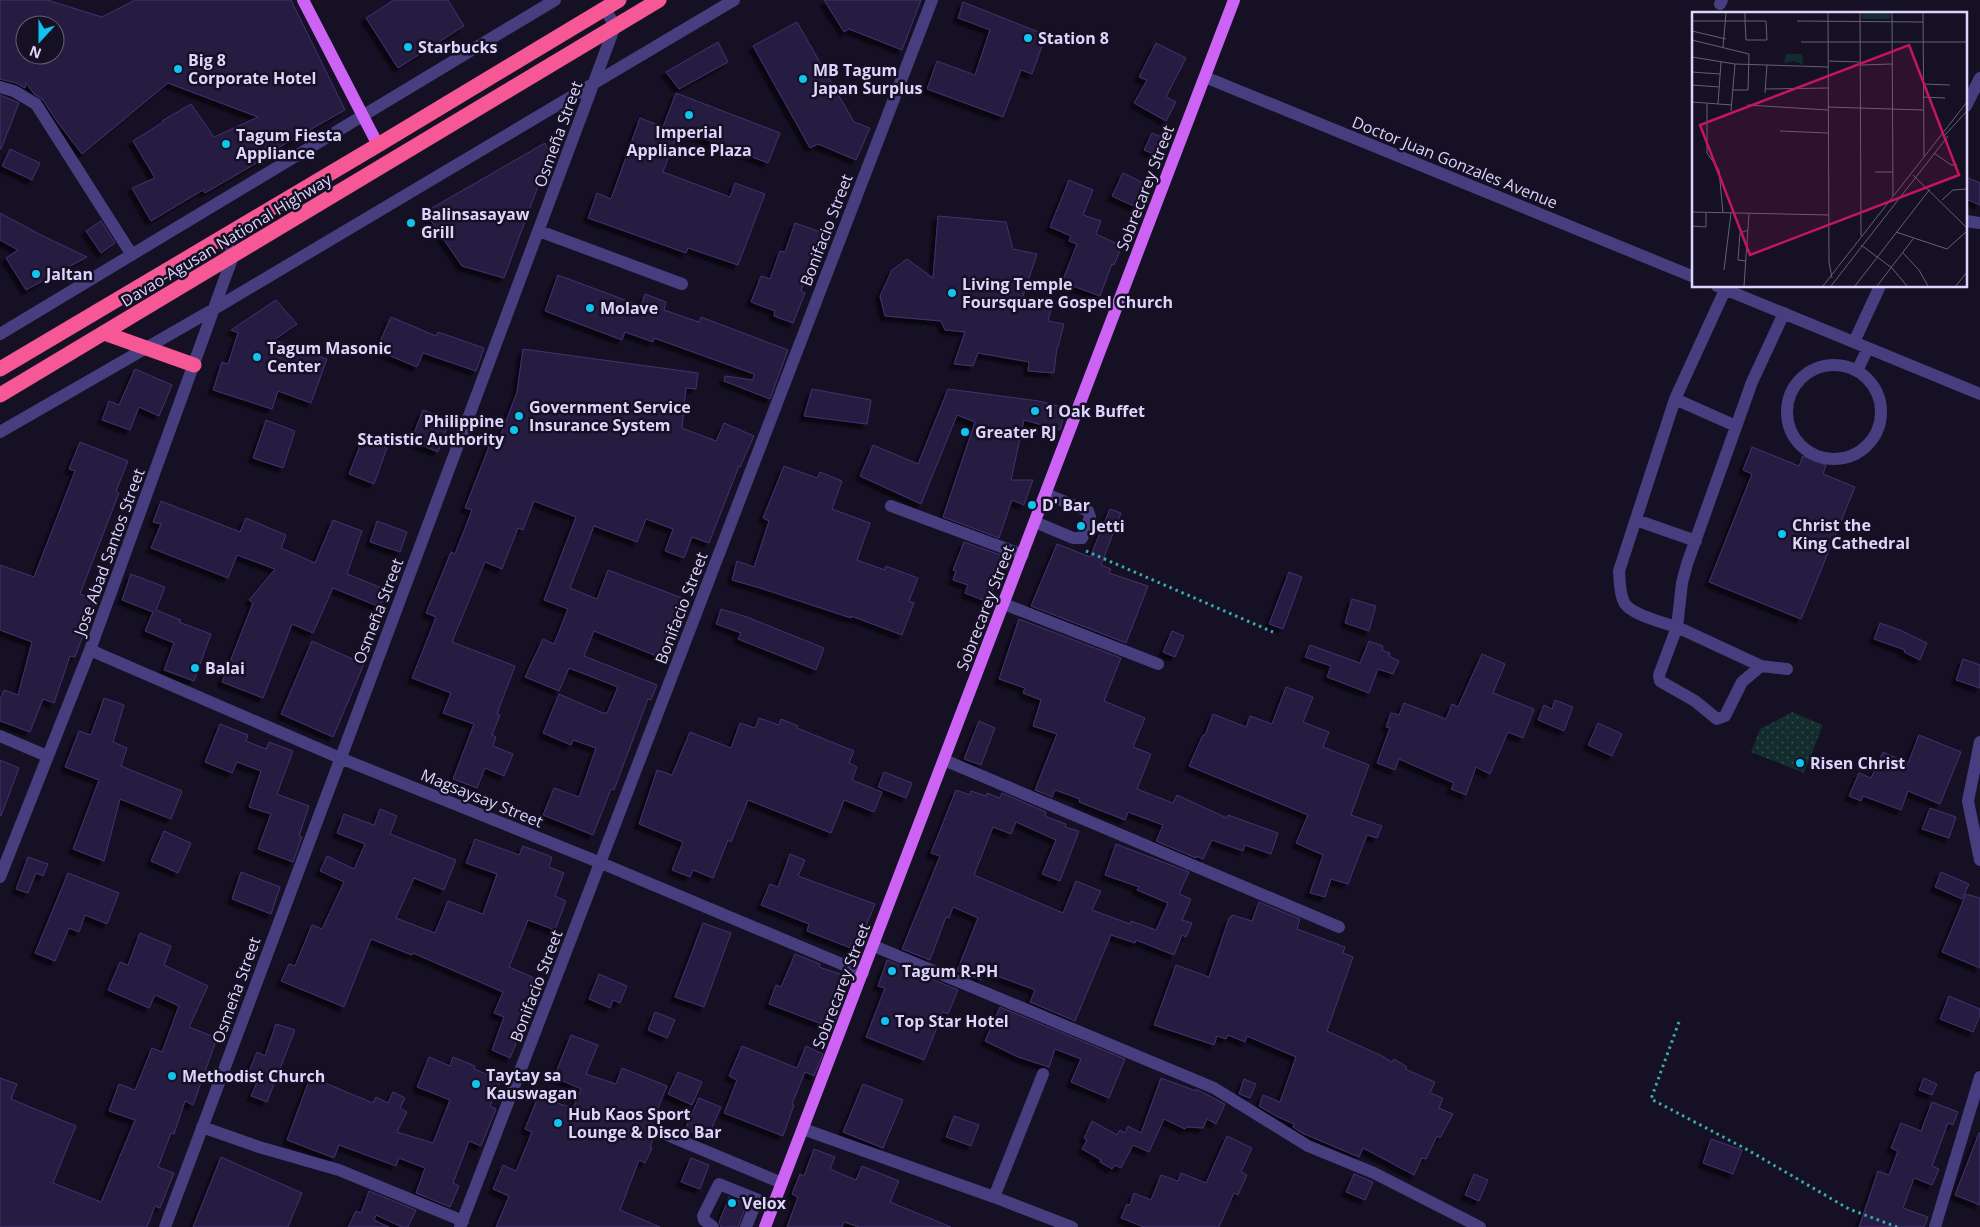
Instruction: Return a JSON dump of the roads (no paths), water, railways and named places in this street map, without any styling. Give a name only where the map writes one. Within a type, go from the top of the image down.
[{"type":"highway","name":"Davao-Agusan National Highway","points":[[0,369],[378,146],[602,4],[619,0]]},
{"type":"highway","name":"Davao-Agusan National Highway","points":[[0,395],[659,0]]},
{"type":"highway","points":[[104,333],[194,365]]},
{"type":"highway","name":"Davao-Agusan National Highway","points":[[0,363],[29,351]]},
{"type":"highway","name":"Davao-Agusan National Highway","points":[[0,405],[42,370]]},
{"type":"main road","points":[[303,0],[378,146]]},
{"type":"main road","name":"Sobrecarey Street","points":[[765,1227],[1234,0]]},
{"type":"street","points":[[0,334],[555,0]]},
{"type":"street","points":[[0,432],[214,309],[734,0]]},
{"type":"street","name":"Bonifacio Street","points":[[461,1224],[932,0]]},
{"type":"street","points":[[602,4],[616,26]]},
{"type":"street","name":"Osmeña Street","points":[[165,1227],[616,26]]},
{"type":"street","name":"Doctor Juan Gonzales Avenue","points":[[1205,77],[1692,276]]},
{"type":"street","points":[[1968,102],[1980,78]]},
{"type":"street","points":[[0,87],[36,104],[132,255]]},
{"type":"street","points":[[539,231],[682,284]]},
{"type":"street","points":[[221,237],[233,256]]},
{"type":"street","name":"Jose Abad Santos Street","points":[[2,868],[90,650],[233,256]]},
{"type":"street","points":[[1786,669],[1761,666],[1677,627],[1633,611],[1624,604],[1620,590],[1619,571],[1674,399],[1721,288],[1980,394]]},
{"type":"street","points":[[1854,342],[1879,288]]},
{"type":"street","points":[[1761,666],[1742,682],[1726,716],[1717,719],[1695,701],[1660,680],[1658,675],[1677,627],[1682,584],[1736,426],[1752,382],[1784,313]]},
{"type":"street","points":[[1857,371],[1868,348]]},
{"type":"street","points":[[1830,365],[1846,366],[1857,371],[1872,384],[1879,398],[1882,414],[1878,429],[1870,443],[1858,453],[1843,458],[1828,459],[1814,455],[1801,446],[1792,434],[1787,420],[1787,405],[1791,391],[1801,378],[1814,369],[1830,365]]},
{"type":"street","points":[[1674,399],[1736,426]]},
{"type":"street","points":[[1035,522],[1073,538],[1082,538],[1090,517],[1088,511],[1046,494]]},
{"type":"street","points":[[891,506],[1022,556]]},
{"type":"street","points":[[1636,520],[1696,541]]},
{"type":"street","points":[[1004,604],[1158,664]]},
{"type":"street","name":"Magsaysay Street","points":[[90,650],[340,758],[601,863],[863,973]]},
{"type":"street","points":[[0,736],[47,756]]},
{"type":"street","points":[[1980,742],[1968,801],[1980,860]]},
{"type":"street","points":[[944,760],[1339,927]]},
{"type":"street","points":[[874,946],[1214,1088],[1308,1146],[1374,1173],[1480,1227]]},
{"type":"street","points":[[994,1197],[1043,1074]]},
{"type":"street","points":[[1935,1227],[1978,1090],[1980,1077]]},
{"type":"street","points":[[202,1127],[278,1153],[339,1170],[461,1224]]},
{"type":"street","points":[[803,1129],[1072,1227]]},
{"type":"street","points":[[660,1132],[782,1184]]},
{"type":"street","points":[[713,1227],[704,1220],[703,1216],[719,1184],[773,1206]]},
{"type":"street","points":[[746,1227],[757,1200]]},
{"type":"place","name":"Station 8","points":[[1028,38]]},
{"type":"place","name":"Starbucks","points":[[408,47]]},
{"type":"place","name":"Big 8 Corporate Hotel","points":[[178,69]]},
{"type":"place","name":"MB Tagum Japan Surplus","points":[[803,79]]},
{"type":"place","name":"Imperial Appliance Plaza","points":[[689,115]]},
{"type":"place","name":"Tagum Fiesta Appliance","points":[[226,144]]},
{"type":"place","name":"Balinsasayaw Grill","points":[[411,223]]},
{"type":"place","name":"Jaltan","points":[[36,274]]},
{"type":"place","name":"Living Temple Foursquare Gospel Church","points":[[952,293]]},
{"type":"place","name":"Molave","points":[[590,308]]},
{"type":"place","name":"Tagum Masonic Center","points":[[257,357]]},
{"type":"place","name":"1 Oak Buffet","points":[[1035,411]]},
{"type":"place","name":"Government Service Insurance System","points":[[519,416]]},
{"type":"place","name":"Philippine Statistic Authority","points":[[514,430]]},
{"type":"place","name":"Greater RJ","points":[[965,432]]},
{"type":"place","name":"D' Bar","points":[[1032,505]]},
{"type":"place","name":"Jetti","points":[[1081,526]]},
{"type":"place","name":"Christ the King Cathedral","points":[[1782,534]]},
{"type":"place","name":"Balai","points":[[195,668]]},
{"type":"place","name":"Risen Christ","points":[[1800,763]]},
{"type":"place","name":"Tagum R-PH","points":[[892,971]]},
{"type":"place","name":"Top Star Hotel","points":[[885,1021]]},
{"type":"place","name":"Methodist Church","points":[[172,1076]]},
{"type":"place","name":"Taytay sa Kauswagan","points":[[476,1084]]},
{"type":"place","name":"Hub Kaos Sport Lounge & Disco Bar","points":[[558,1123]]},
{"type":"place","name":"Velox","points":[[732,1203]]}]
